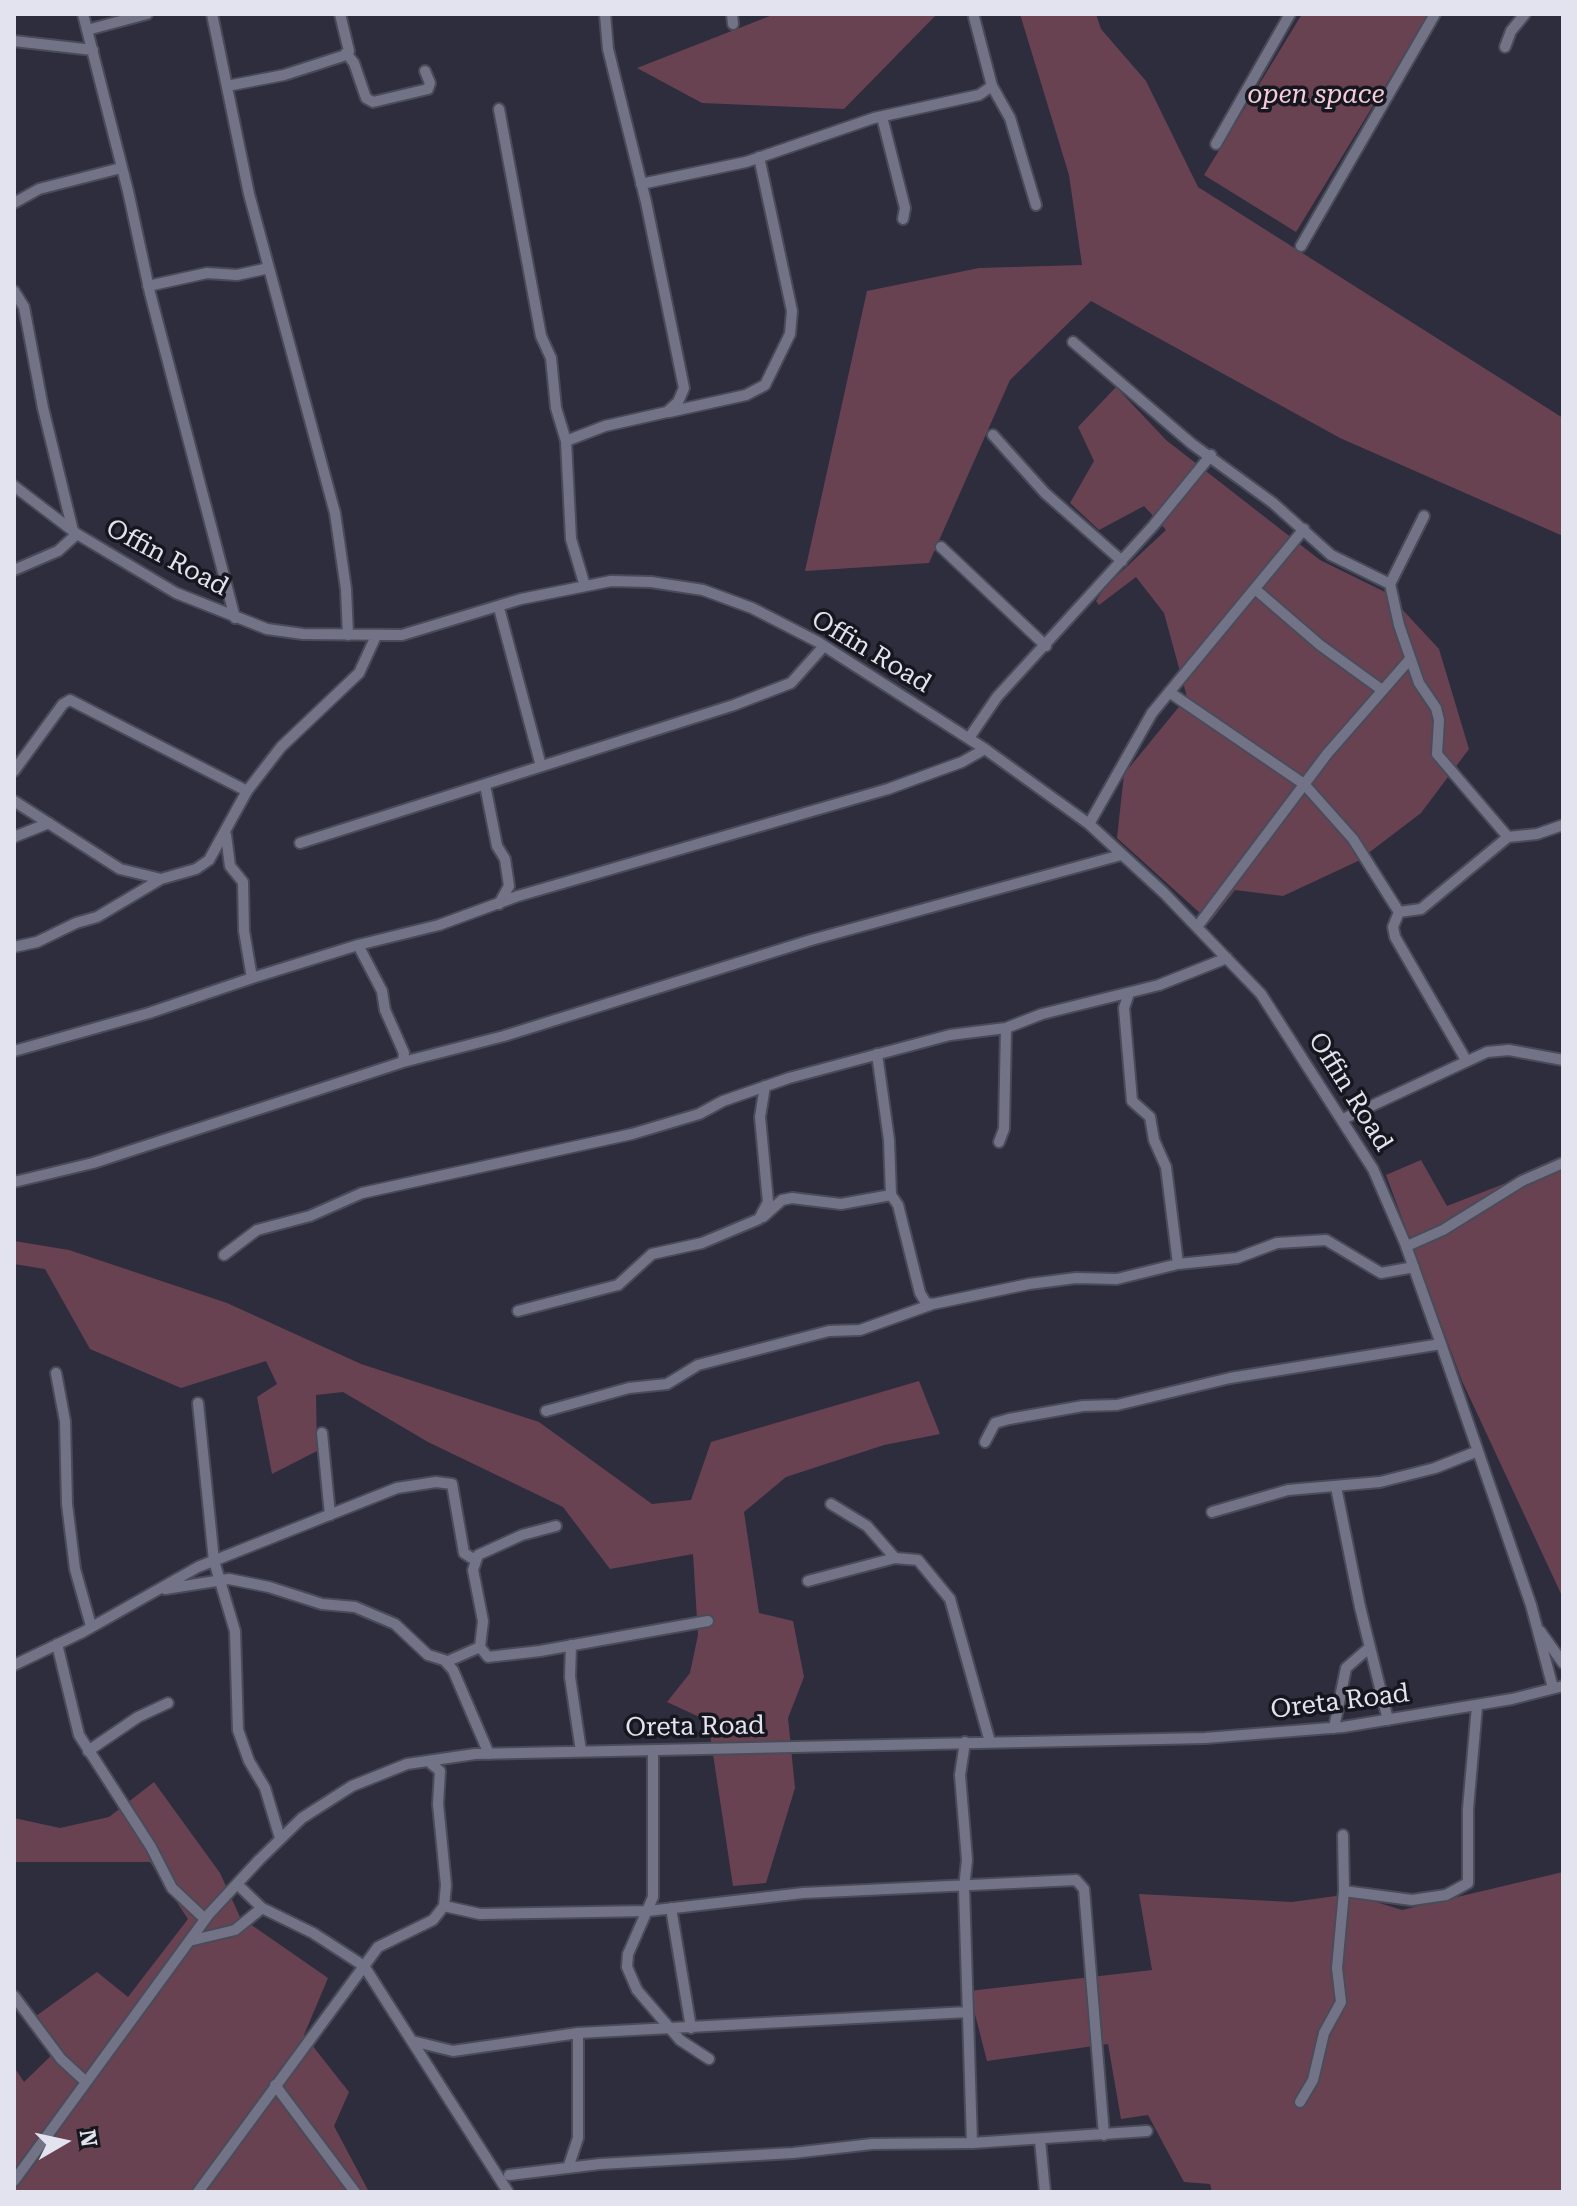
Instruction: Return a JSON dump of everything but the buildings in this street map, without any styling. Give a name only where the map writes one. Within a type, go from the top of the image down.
[{"type":"street","points":[[83,14],[148,286],[235,618]]},
{"type":"street","points":[[87,30],[147,14]]},
{"type":"street","points":[[212,14],[249,194],[335,513],[346,589],[348,635]]},
{"type":"street","points":[[227,86],[284,75],[346,53],[349,51],[340,14]]},
{"type":"street","points":[[605,14],[608,49],[641,184],[684,388],[678,402],[667,412]]},
{"type":"street","points":[[1216,144],[1290,14]]},
{"type":"street","points":[[1301,246],[1435,14]]},
{"type":"street","points":[[1505,47],[1511,31],[1525,14]]},
{"type":"street","points":[[974,17],[992,86],[1010,118],[1036,205]]},
{"type":"street","points":[[14,41],[93,50]]},
{"type":"street","points":[[346,53],[354,63],[366,98],[373,102],[423,93],[430,83],[425,71]]},
{"type":"street","points":[[641,184],[759,157],[882,117],[979,95],[992,86]]},
{"type":"street","points":[[499,109],[541,336],[551,358],[556,408],[566,441],[571,539],[585,586]]},
{"type":"street","points":[[882,117],[905,208],[903,219]]},
{"type":"street","points":[[566,441],[617,423],[746,395],[765,385],[790,334],[792,311],[759,157]]},
{"type":"street","points":[[14,203],[39,189],[121,168]]},
{"type":"street","points":[[148,286],[207,273],[237,275],[269,268]]},
{"type":"street","points":[[14,291],[24,307],[43,408],[75,533],[58,551],[14,570]]},
{"type":"street","points":[[1073,342],[1192,444],[1211,455],[1304,529],[1331,555],[1390,584]]},
{"type":"street","points":[[993,435],[1045,493],[1122,561]]},
{"type":"street","points":[[969,738],[997,697],[1122,561],[1211,455]]},
{"type":"street","name":"Offin Road","points":[[14,486],[75,533],[176,593],[235,618],[291,632],[402,635],[521,599],[611,581],[651,582],[703,590],[752,608],[824,646],[969,738],[1089,824],[1197,927],[1261,994],[1373,1169],[1407,1246],[1538,1630]]},
{"type":"street","points":[[1424,516],[1390,584],[1410,659],[1419,683],[1436,708],[1439,720],[1437,754],[1508,837]]},
{"type":"street","points":[[1089,824],[1140,732],[1169,692],[1304,529]]},
{"type":"street","points":[[941,547],[1046,646]]},
{"type":"street","points":[[1255,589],[1320,645],[1382,690]]},
{"type":"street","points":[[499,608],[541,766]]},
{"type":"street","points":[[14,947],[37,942],[76,923],[97,917],[161,879],[196,869],[209,860],[247,791],[292,734],[359,673],[376,636]]},
{"type":"street","points":[[300,843],[791,683],[824,646]]},
{"type":"street","points":[[1197,927],[1304,784],[1410,659]]},
{"type":"street","points":[[1169,692],[1304,784],[1353,839],[1399,912]]},
{"type":"street","points":[[14,771],[63,704],[70,700],[247,791]]},
{"type":"street","points":[[14,1051],[149,1013],[358,945],[439,925],[499,904],[888,789],[962,762],[985,749]]},
{"type":"street","points":[[485,785],[497,846],[505,859],[509,886],[499,904]]},
{"type":"street","points":[[14,801],[120,869],[161,879]]},
{"type":"street","points":[[14,837],[49,823]]},
{"type":"street","points":[[1399,912],[1411,913],[1421,909],[1508,837],[1537,834],[1563,825]]},
{"type":"street","points":[[226,833],[230,866],[243,882],[244,931],[252,978]]},
{"type":"street","points":[[14,1182],[107,1158],[403,1062],[504,1036],[811,940],[1121,855]]},
{"type":"street","points":[[1399,912],[1393,927],[1395,937],[1466,1060]]},
{"type":"street","points":[[358,945],[382,991],[385,1010],[404,1053],[403,1062]]},
{"type":"street","points":[[224,1255],[257,1230],[310,1216],[362,1193],[640,1132],[699,1114],[765,1086],[950,1035],[1006,1028],[1042,1014],[1159,985],[1227,958]]},
{"type":"street","points":[[1129,993],[1124,1008],[1129,1087],[1132,1101],[1150,1117],[1154,1140],[1169,1176],[1178,1264]]},
{"type":"street","points":[[999,1142],[1004,1129],[1006,1028]]},
{"type":"street","points":[[1343,1119],[1466,1060],[1509,1050],[1563,1060]]},
{"type":"street","points":[[877,1054],[889,1140],[891,1195],[898,1205],[920,1293],[926,1303],[933,1304]]},
{"type":"street","points":[[760,1218],[768,1202],[760,1117],[765,1086]]},
{"type":"street","points":[[1407,1246],[1443,1230],[1522,1181],[1563,1163]]},
{"type":"street","points":[[518,1311],[618,1285],[652,1254],[702,1243],[760,1218],[775,1209],[782,1200],[792,1198],[841,1204],[891,1195]]},
{"type":"street","points":[[546,1411],[629,1388],[667,1384],[698,1365],[829,1331],[860,1330],[933,1304],[1029,1284],[1076,1278],[1117,1279],[1178,1264],[1237,1258],[1277,1243],[1326,1240],[1381,1273],[1414,1267]]},
{"type":"street","points":[[985,1442],[986,1433],[995,1423],[1009,1419],[1083,1406],[1117,1405],[1230,1378],[1441,1344]]},
{"type":"street","points":[[56,1373],[65,1421],[73,1561],[91,1626]]},
{"type":"street","points":[[198,1403],[214,1561],[235,1631],[238,1730],[249,1761],[265,1788],[280,1838]]},
{"type":"street","points":[[322,1433],[330,1515]]},
{"type":"street","points":[[1212,1512],[1288,1490],[1380,1482],[1435,1468],[1478,1451]]},
{"type":"street","points":[[14,1665],[214,1561],[397,1488],[436,1482],[452,1484],[464,1553],[475,1560]]},
{"type":"street","points":[[1336,1487],[1388,1720]]},
{"type":"street","points":[[831,1504],[867,1526],[895,1558]]},
{"type":"street","points":[[556,1526],[522,1535],[490,1552],[483,1551],[475,1560],[483,1621],[480,1647],[488,1657],[708,1621]]},
{"type":"street","points":[[808,1581],[895,1558],[918,1560],[948,1596],[990,1742]]},
{"type":"street","points":[[156,1591],[221,1578],[269,1587],[322,1604],[355,1607],[395,1624],[428,1655],[446,1662],[453,1670],[489,1754]]},
{"type":"street","points":[[1538,1630],[1563,1663]]},
{"type":"street","points":[[1538,1630],[1558,1687]]},
{"type":"street","points":[[57,1644],[77,1730],[88,1751],[151,1847],[172,1888],[205,1919]]},
{"type":"street","points":[[571,1645],[570,1677],[581,1751]]},
{"type":"street","points":[[446,1662],[480,1647]]},
{"type":"street","points":[[1334,1728],[1346,1668],[1370,1647]]},
{"type":"street","name":"Oreta Road","points":[[14,2181],[205,1919],[280,1838],[302,1818],[352,1786],[407,1764],[489,1754],[581,1751],[1205,1738],[1334,1728],[1477,1706],[1558,1687]]},
{"type":"street","points":[[88,1751],[138,1717],[168,1703]]},
{"type":"street","points":[[1344,1891],[1412,1900],[1446,1895],[1468,1883],[1468,1809],[1477,1706]]},
{"type":"street","points":[[965,1742],[960,1775],[967,1860],[964,1888],[972,2143]]},
{"type":"street","points":[[653,1750],[653,1897],[628,1954],[627,1967],[637,1990],[671,2029],[688,2047],[709,2059]]},
{"type":"street","points":[[198,2192],[378,1947],[433,1920],[444,1906],[446,1885],[438,1804],[440,1771],[428,1761]]},
{"type":"street","points":[[1300,2102],[1313,2080],[1324,2033],[1341,2002],[1337,1968],[1344,1891],[1343,1835]]},
{"type":"street","points":[[444,1906],[480,1914],[648,1911],[803,1893],[1080,1882],[1084,1889],[1104,2135]]},
{"type":"street","points":[[237,1884],[262,1908],[313,1933],[364,1966],[508,2192]]},
{"type":"street","points":[[189,1941],[235,1930],[262,1908]]},
{"type":"street","points":[[671,1908],[691,2028]]},
{"type":"street","points":[[14,1996],[61,2059],[86,2082]]},
{"type":"street","points":[[412,2041],[453,2051],[578,2033],[968,2012]]},
{"type":"street","points":[[568,2168],[578,2138],[578,2033]]},
{"type":"street","points":[[275,2085],[355,2192]]},
{"type":"street","points":[[509,2175],[872,2144],[1040,2140],[1147,2131]]},
{"type":"street","points":[[1040,2140],[1045,2192]]},
{"type":"green space","points":[[775,14],[937,14],[844,109],[702,103],[637,68]]},
{"type":"green space","points":[[1020,14],[1096,14],[1101,29],[1146,81],[1198,187],[1563,418],[1563,536],[1340,438],[1091,301],[1010,380],[929,563],[805,571],[867,291],[979,268],[1082,265],[1069,175]]},
{"type":"green space","name":"open space","points":[[1302,14],[1429,14],[1296,232],[1204,175]]},
{"type":"green space","points":[[1116,387],[1166,440],[1320,560],[1387,593],[1439,649],[1469,749],[1421,813],[1358,861],[1283,896],[1235,890],[1210,922],[1117,838],[1124,774],[1187,697],[1164,613],[1136,577],[1099,605],[1096,601],[1105,587],[1166,530],[1144,506],[1099,530],[1070,503],[1094,461],[1078,427]]},
{"type":"green space","points":[[1421,1160],[1447,1206],[1563,1161],[1563,1598],[1462,1381],[1386,1175]]},
{"type":"green space","points":[[14,1241],[69,1250],[227,1303],[361,1364],[539,1422],[652,1504],[691,1500],[711,1442],[919,1381],[940,1434],[884,1445],[786,1477],[744,1512],[759,1613],[793,1621],[804,1677],[788,1718],[795,1788],[766,1883],[733,1886],[708,1721],[667,1702],[690,1673],[698,1635],[693,1554],[610,1569],[563,1507],[428,1442],[343,1392],[316,1395],[317,1451],[272,1474],[257,1397],[277,1384],[266,1361],[181,1388],[90,1349],[45,1269],[14,1264]]},
{"type":"green space","points":[[154,1782],[220,1873],[240,1917],[328,1978],[304,2035],[349,2092],[334,2126],[369,2192],[14,2192],[14,2067],[24,2082],[60,2047],[36,2016],[97,1972],[128,1997],[188,1919],[150,1862],[14,1862],[14,1818],[60,1828],[109,1817]]},
{"type":"green space","points":[[1563,1872],[1563,2192],[1212,2192],[1210,2184],[1184,2182],[1148,2115],[1121,2119],[1108,2044],[987,2061],[969,1991],[1152,1970],[1139,1894],[1292,1902],[1350,1894],[1402,1910]]}]
